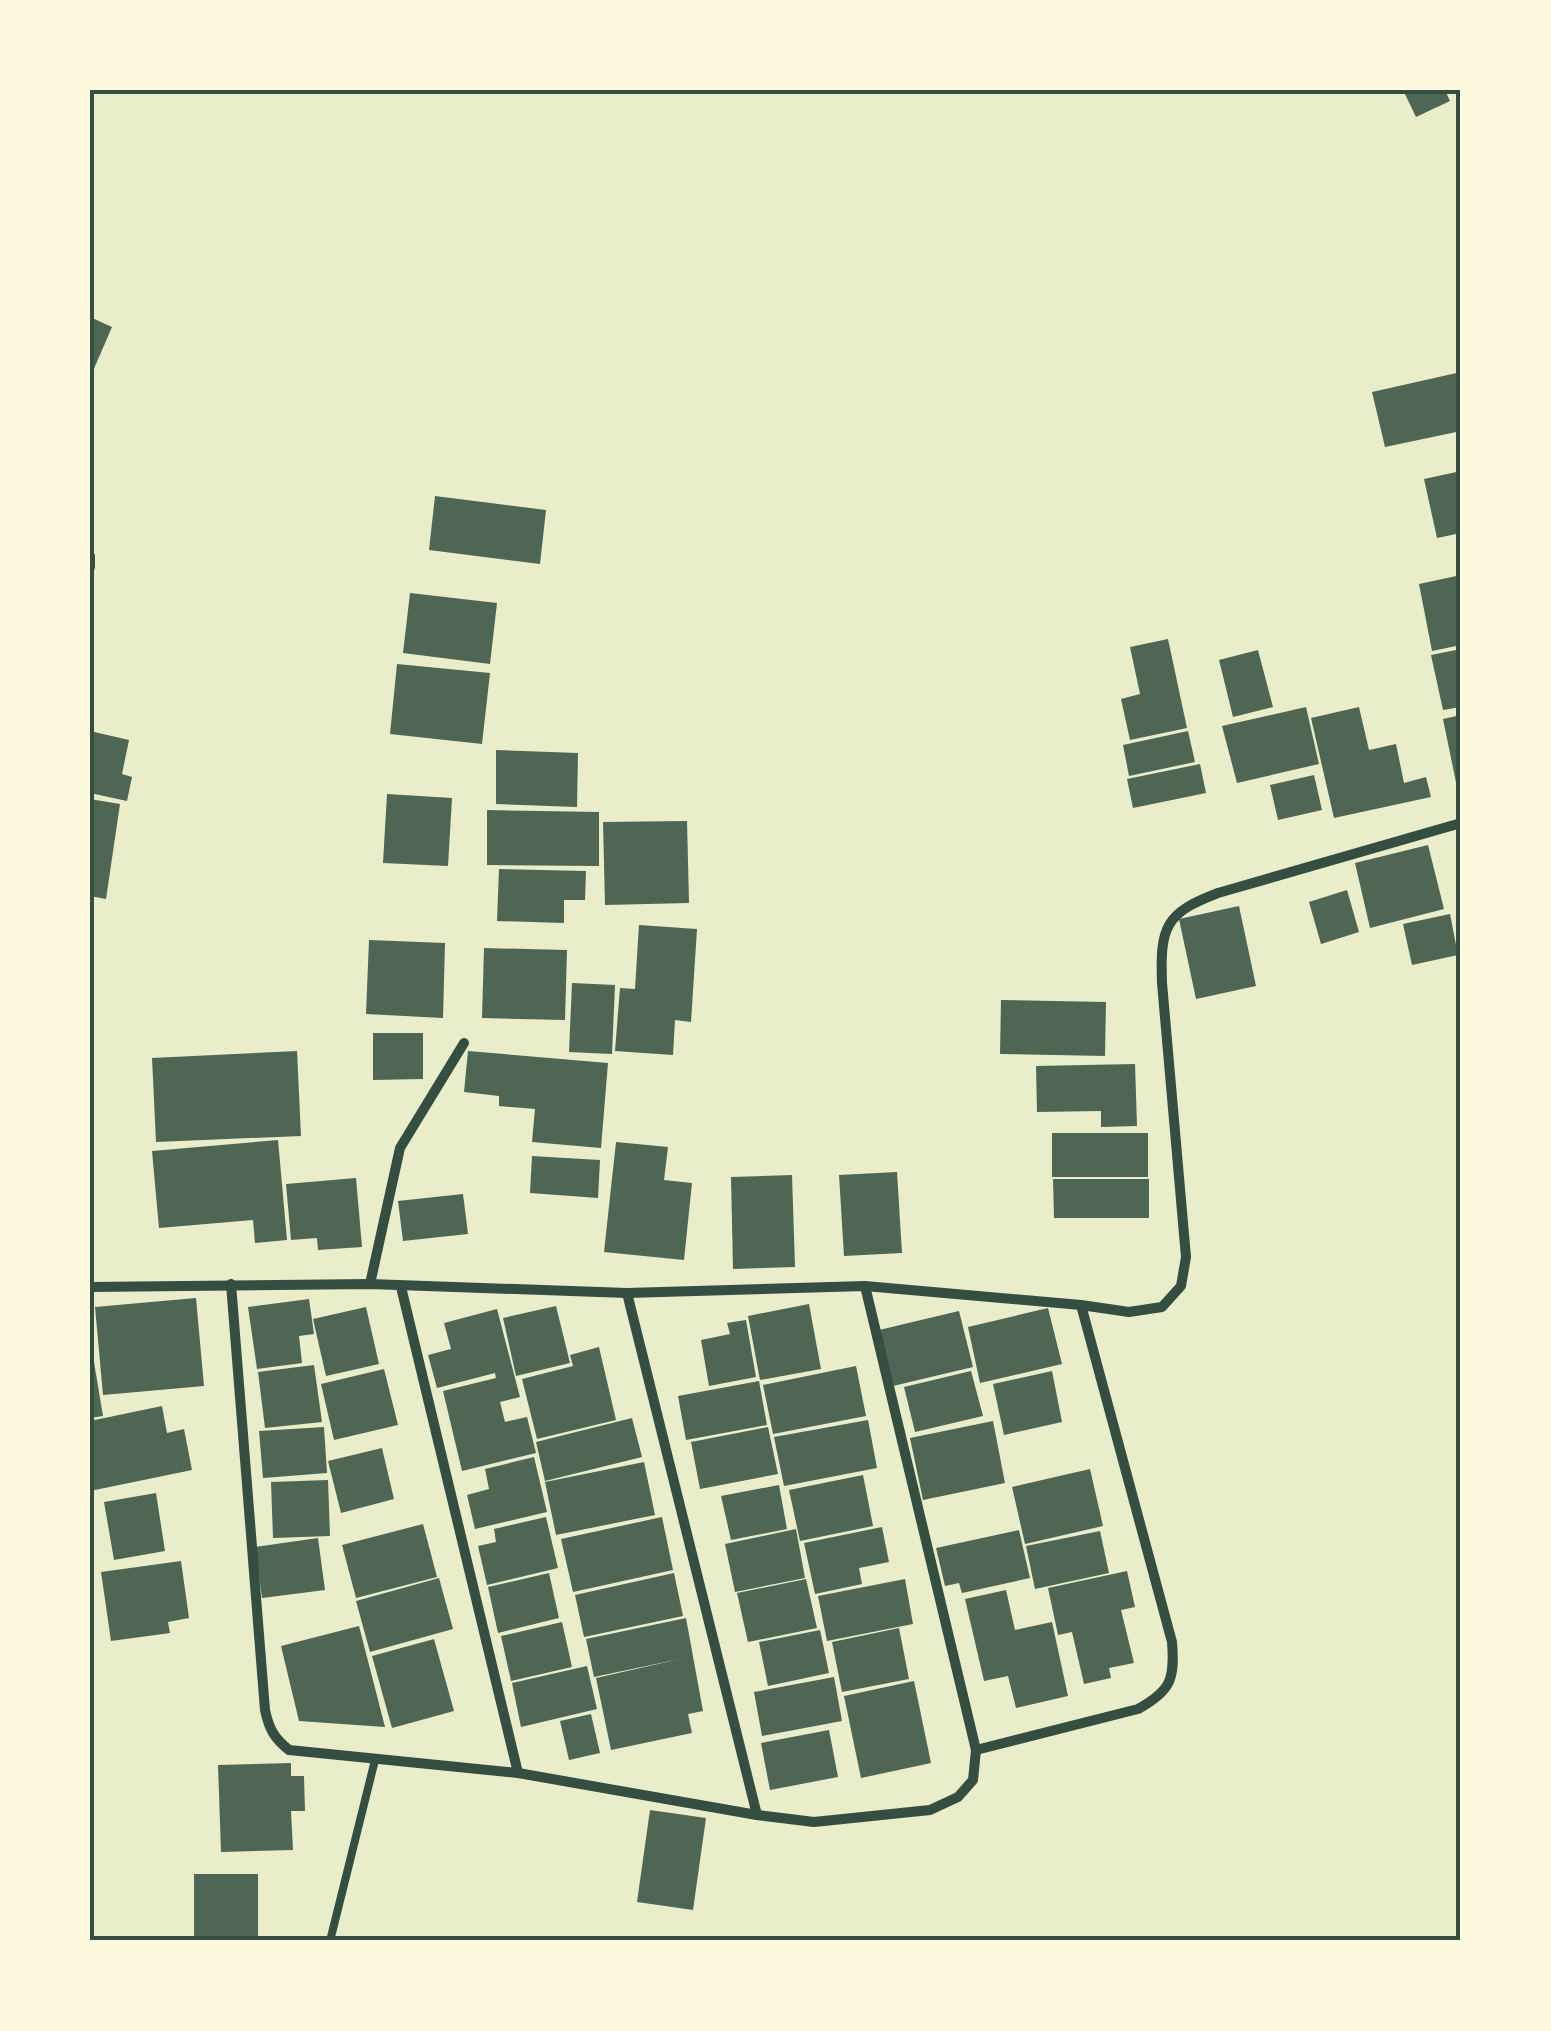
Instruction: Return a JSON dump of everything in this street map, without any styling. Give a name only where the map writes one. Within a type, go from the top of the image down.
[{"type":"street","points":[[90,556],[90,567]]},
{"type":"street","points":[[90,1287],[370,1284],[627,1292],[865,1286],[1082,1304],[1128,1312],[1162,1306],[1181,1286],[1186,1257],[1162,983],[1161,950],[1168,923],[1187,904],[1218,892],[1461,823]]},
{"type":"street","points":[[370,1284],[400,1148],[464,1043]]},
{"type":"street","points":[[231,1284],[265,1710],[269,1729],[289,1750],[518,1773],[814,1822],[930,1810],[958,1797],[973,1780],[976,1750],[865,1286]]},
{"type":"street","points":[[402,1286],[518,1773]]},
{"type":"street","points":[[627,1292],[757,1815]]},
{"type":"street","points":[[976,1750],[1138,1709],[1160,1697],[1174,1672],[1172,1642],[1082,1304]]},
{"type":"lane","points":[[330,1941],[374,1760]]},
{"type":"building","points":[[1403,90],[1445,90],[1450,101],[1416,117]]},
{"type":"building","points":[[90,317],[112,327],[90,378]]},
{"type":"building","points":[[1461,372],[1461,431],[1385,447],[1372,392]]},
{"type":"building","points":[[1461,471],[1461,533],[1437,538],[1424,479]]},
{"type":"building","points":[[435,496],[546,510],[540,564],[429,550]]},
{"type":"building","points":[[1461,575],[1461,645],[1432,651],[1419,584]]},
{"type":"building","points":[[410,593],[497,603],[490,664],[403,653]]},
{"type":"building","points":[[1168,639],[1187,728],[1130,740],[1121,699],[1140,694],[1130,647]]},
{"type":"building","points":[[1461,649],[1461,707],[1443,710],[1431,655]]},
{"type":"building","points":[[1258,650],[1273,707],[1233,717],[1219,660]]},
{"type":"building","points":[[397,664],[490,673],[482,744],[390,734]]},
{"type":"building","points":[[1306,707],[1319,764],[1237,783],[1222,726]]},
{"type":"building","points":[[1359,707],[1369,750],[1396,744],[1404,783],[1426,777],[1431,797],[1334,818],[1311,718]]},
{"type":"building","points":[[1461,715],[1461,797],[1459,797],[1443,719]]},
{"type":"building","points":[[90,731],[129,740],[122,774],[132,777],[127,801],[90,793]]},
{"type":"building","points":[[1188,731],[1195,762],[1129,776],[1123,745]]},
{"type":"building","points":[[496,750],[578,753],[577,807],[496,804]]},
{"type":"building","points":[[1200,764],[1206,793],[1133,808],[1127,779]]},
{"type":"building","points":[[1314,775],[1322,810],[1278,820],[1270,785]]},
{"type":"building","points":[[387,794],[452,798],[448,866],[383,863]]},
{"type":"building","points":[[90,799],[120,804],[106,899],[90,896]]},
{"type":"building","points":[[487,810],[599,812],[599,866],[487,865]]},
{"type":"building","points":[[687,821],[689,903],[605,905],[603,822]]},
{"type":"building","points":[[1428,845],[1444,909],[1370,928],[1355,863]]},
{"type":"building","points":[[499,869],[586,871],[585,900],[564,900],[564,923],[497,921]]},
{"type":"building","points":[[1347,890],[1359,932],[1321,944],[1309,902]]},
{"type":"building","points":[[1239,906],[1256,986],[1196,999],[1179,919]]},
{"type":"building","points":[[1450,914],[1458,955],[1412,965],[1403,924]]},
{"type":"building","points":[[639,925],[697,929],[691,1022],[675,1020],[673,1055],[615,1051],[620,988],[635,989]]},
{"type":"building","points":[[369,940],[445,943],[443,1018],[366,1014]]},
{"type":"building","points":[[484,948],[567,950],[565,1020],[482,1018]]},
{"type":"building","points":[[572,983],[615,985],[612,1054],[569,1052]]},
{"type":"building","points":[[1001,1000],[1106,1002],[1105,1056],[1000,1054]]},
{"type":"building","points":[[373,1033],[423,1033],[423,1079],[373,1080]]},
{"type":"building","points":[[297,1051],[301,1136],[156,1142],[152,1058]]},
{"type":"building","points":[[468,1051],[608,1063],[601,1148],[532,1142],[535,1109],[499,1106],[499,1096],[464,1092]]},
{"type":"building","points":[[1135,1064],[1137,1126],[1101,1127],[1101,1111],[1037,1112],[1036,1066]]},
{"type":"building","points":[[1052,1133],[1148,1133],[1148,1177],[1052,1177]]},
{"type":"building","points":[[278,1140],[287,1240],[255,1243],[253,1220],[159,1228],[152,1151]]},
{"type":"building","points":[[616,1142],[668,1147],[664,1180],[692,1183],[684,1260],[604,1252]]},
{"type":"building","points":[[532,1156],[600,1160],[598,1198],[530,1193]]},
{"type":"building","points":[[897,1172],[902,1253],[844,1256],[839,1175]]},
{"type":"building","points":[[792,1175],[795,1267],[733,1269],[731,1177]]},
{"type":"building","points":[[356,1178],[362,1247],[318,1250],[317,1238],[291,1240],[286,1184]]},
{"type":"building","points":[[1053,1179],[1149,1179],[1149,1218],[1054,1218]]},
{"type":"building","points":[[463,1194],[468,1234],[403,1241],[398,1201]]},
{"type":"building","points":[[196,1298],[204,1386],[103,1395],[95,1307]]},
{"type":"building","points":[[309,1299],[314,1334],[299,1336],[302,1363],[257,1369],[248,1307]]},
{"type":"building","points":[[809,1304],[821,1369],[760,1380],[748,1316]]},
{"type":"building","points":[[556,1306],[570,1363],[516,1376],[503,1318]]},
{"type":"building","points":[[366,1307],[379,1364],[326,1376],[313,1319]]},
{"type":"building","points":[[1048,1308],[1062,1364],[980,1383],[968,1327]]},
{"type":"building","points":[[497,1309],[520,1397],[500,1402],[505,1422],[527,1417],[536,1453],[462,1471],[443,1391],[496,1378],[495,1373],[437,1388],[428,1355],[451,1349],[444,1323]]},
{"type":"building","points":[[959,1311],[973,1367],[893,1386],[879,1330]]},
{"type":"building","points":[[746,1320],[756,1377],[709,1386],[701,1340],[730,1334],[727,1323]]},
{"type":"building","points":[[90,1338],[103,1416],[90,1418]]},
{"type":"building","points":[[599,1347],[616,1420],[537,1439],[522,1379],[573,1366],[570,1355]]},
{"type":"building","points":[[314,1365],[322,1422],[265,1428],[258,1372]]},
{"type":"building","points":[[856,1366],[866,1416],[773,1434],[763,1385]]},
{"type":"building","points":[[384,1369],[398,1425],[334,1440],[321,1384]]},
{"type":"building","points":[[971,1371],[983,1416],[915,1432],[904,1387]]},
{"type":"building","points":[[1052,1371],[1062,1422],[1004,1435],[993,1384]]},
{"type":"building","points":[[759,1381],[767,1425],[686,1440],[678,1396]]},
{"type":"building","points":[[162,1406],[167,1433],[184,1429],[192,1470],[90,1491],[90,1421]]},
{"type":"building","points":[[632,1418],[642,1457],[545,1481],[536,1442]]},
{"type":"building","points":[[868,1420],[877,1468],[784,1486],[774,1437]]},
{"type":"building","points":[[993,1421],[1005,1483],[923,1500],[910,1438]]},
{"type":"building","points":[[324,1427],[327,1473],[263,1478],[259,1431]]},
{"type":"building","points":[[768,1427],[778,1474],[700,1489],[691,1442]]},
{"type":"building","points":[[382,1448],[394,1499],[341,1513],[328,1461]]},
{"type":"building","points":[[534,1457],[547,1512],[475,1529],[467,1495],[489,1489],[485,1469]]},
{"type":"building","points":[[644,1462],[655,1515],[556,1535],[545,1482]]},
{"type":"building","points":[[1090,1469],[1103,1526],[1025,1544],[1012,1487]]},
{"type":"building","points":[[863,1475],[873,1526],[800,1541],[789,1490]]},
{"type":"building","points":[[328,1480],[330,1536],[273,1538],[271,1482]]},
{"type":"building","points":[[779,1485],[787,1529],[731,1540],[721,1496]]},
{"type":"building","points":[[156,1493],[165,1551],[114,1560],[104,1502]]},
{"type":"building","points":[[546,1517],[558,1568],[487,1585],[478,1546],[496,1542],[494,1529]]},
{"type":"building","points":[[662,1517],[673,1570],[573,1592],[561,1539]]},
{"type":"building","points":[[423,1524],[437,1577],[356,1598],[342,1545]]},
{"type":"building","points":[[882,1527],[889,1562],[859,1568],[862,1584],[815,1594],[804,1543]]},
{"type":"building","points":[[796,1529],[805,1578],[735,1592],[725,1544]]},
{"type":"building","points":[[1019,1530],[1030,1578],[962,1593],[959,1583],[945,1586],[936,1548]]},
{"type":"building","points":[[1100,1531],[1109,1573],[1035,1589],[1026,1546]]},
{"type":"building","points":[[318,1538],[325,1590],[262,1598],[255,1547]]},
{"type":"building","points":[[181,1561],[189,1618],[168,1622],[170,1633],[111,1641],[101,1572]]},
{"type":"building","points":[[1127,1571],[1135,1607],[1121,1610],[1134,1663],[1109,1668],[1111,1678],[1084,1684],[1072,1632],[1058,1635],[1048,1588]]},
{"type":"building","points":[[549,1573],[559,1618],[498,1633],[488,1587]]},
{"type":"building","points":[[674,1573],[683,1616],[584,1637],[575,1595]]},
{"type":"building","points":[[439,1578],[453,1629],[370,1652],[356,1601]]},
{"type":"building","points":[[806,1579],[817,1628],[748,1642],[737,1593]]},
{"type":"building","points":[[905,1579],[913,1624],[827,1641],[818,1596]]},
{"type":"building","points":[[1006,1590],[1015,1630],[1052,1622],[1068,1696],[1016,1708],[1008,1676],[984,1681],[965,1599]]},
{"type":"building","points":[[686,1618],[703,1711],[688,1714],[692,1733],[611,1750],[596,1678],[680,1659],[594,1677],[586,1639]]},
{"type":"building","points":[[562,1622],[572,1667],[511,1681],[501,1636]]},
{"type":"building","points":[[359,1626],[385,1727],[299,1721],[281,1646]]},
{"type":"building","points":[[899,1628],[909,1679],[842,1692],[832,1642]]},
{"type":"building","points":[[820,1630],[829,1673],[768,1686],[759,1642]]},
{"type":"building","points":[[434,1639],[454,1711],[392,1728],[372,1656]]},
{"type":"building","points":[[587,1666],[597,1709],[521,1727],[512,1683]]},
{"type":"building","points":[[834,1677],[842,1721],[762,1736],[754,1692]]},
{"type":"building","points":[[914,1681],[931,1763],[861,1778],[844,1696]]},
{"type":"building","points":[[591,1714],[600,1753],[569,1760],[560,1721]]},
{"type":"building","points":[[829,1730],[838,1777],[770,1790],[761,1743]]},
{"type":"building","points":[[291,1763],[291,1776],[304,1776],[305,1811],[291,1811],[293,1850],[221,1852],[218,1765]]},
{"type":"building","points":[[650,1810],[706,1818],[693,1910],[637,1902]]},
{"type":"building","points":[[194,1874],[258,1874],[258,1941],[194,1941]]}]
